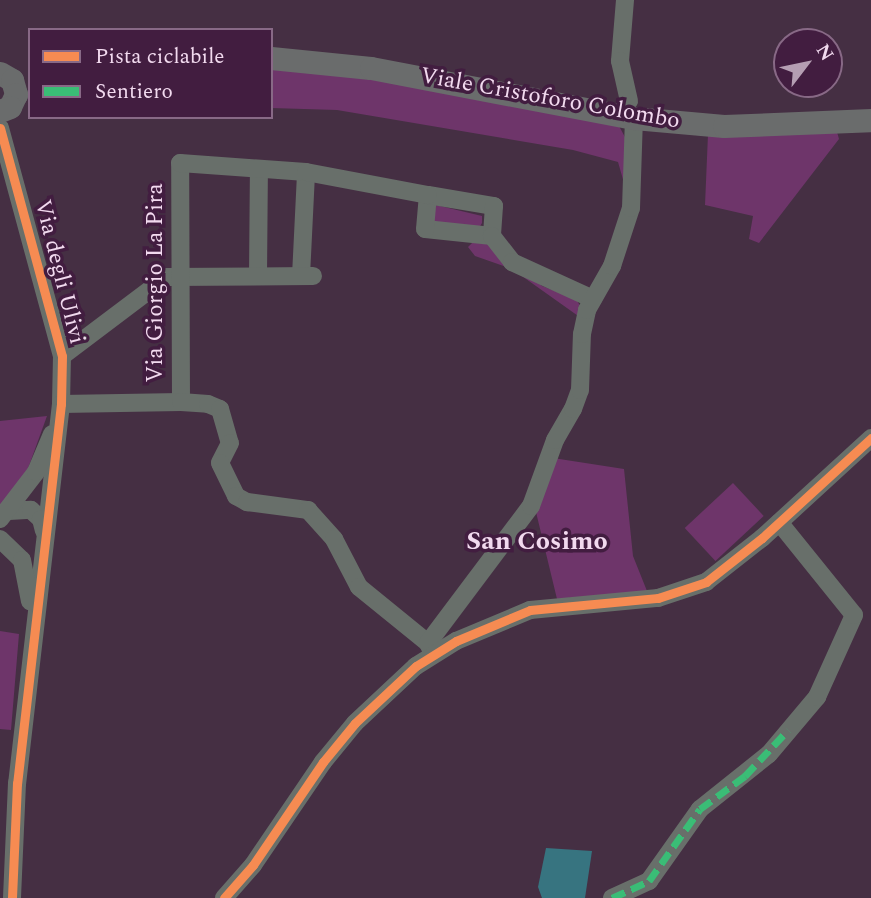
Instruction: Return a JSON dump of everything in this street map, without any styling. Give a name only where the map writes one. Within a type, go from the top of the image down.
[{"type":"main road","name":"Viale Cristoforo Colombo","points":[[273,45],[372,54],[631,109],[768,112],[871,106]]},
{"type":"main road","name":"Viale Cristoforo Colombo","points":[[273,58],[371,68],[724,126],[871,120]]},
{"type":"main road","points":[[3,74],[28,73]]},
{"type":"main road","points":[[3,74],[16,87],[13,102]]},
{"type":"street","points":[[224,898],[253,866],[323,762],[355,723],[430,649],[481,571],[531,506],[555,440],[573,409],[580,390],[582,334],[593,299],[612,266],[631,208],[631,109],[620,61],[625,0]]},
{"type":"street","points":[[9,150],[13,102]]},
{"type":"street","points":[[0,128],[9,150]]},
{"type":"street","name":"Via degli Ulivi","points":[[9,150],[62,356],[60,411],[32,629]]},
{"type":"street","name":"Via Giorgio La Pira","points":[[181,402],[180,163],[259,169]]},
{"type":"street","points":[[258,276],[259,169],[306,172],[494,206],[492,236],[512,262],[593,299]]},
{"type":"street","points":[[62,356],[167,277],[307,276],[306,172]]},
{"type":"street","points":[[423,194],[425,229],[492,236]]},
{"type":"street","points":[[3,518],[36,472],[60,411],[181,402],[208,404],[220,409],[230,443],[219,463],[226,483],[247,502],[308,510],[334,539],[359,587],[430,649]]},
{"type":"street","points":[[430,649],[530,610],[682,593],[732,563],[871,438]]},
{"type":"street","points":[[3,518],[22,508],[35,512],[43,536],[33,550],[7,548]]},
{"type":"street","points":[[612,898],[649,881],[700,809],[745,776],[817,697],[854,615],[779,522]]},
{"type":"street","points":[[7,548],[28,572],[32,629],[10,870],[12,898]]},
{"type":"street","points":[[0,891],[10,870]]},
{"type":"shaded area","points":[[273,66],[323,69],[619,126],[626,139],[628,197],[618,162],[573,150],[337,110],[273,108]]},
{"type":"shaded area","points":[[837,132],[839,139],[759,243],[749,239],[753,216],[705,205],[708,134]]},
{"type":"shaded area","points":[[436,205],[482,216],[482,223],[479,228],[432,221]]},
{"type":"shaded area","points":[[473,242],[492,245],[542,286],[576,299],[582,309],[581,318],[512,269],[475,256],[468,247]]},
{"type":"shaded area","points":[[47,416],[26,474],[0,506],[0,421]]},
{"type":"shaded area","points":[[553,458],[624,469],[633,556],[647,591],[557,599],[535,508]]},
{"type":"shaded area","points":[[733,483],[764,516],[715,561],[685,528]]},
{"type":"shaded area","points":[[0,631],[19,634],[11,730],[0,729]]},
{"type":"water","points":[[546,848],[592,851],[585,898],[542,898],[538,887]]},
{"type":"marked path","points":[[612,898],[649,881],[700,809],[745,776],[788,730]]},
{"type":"cycle path","points":[[0,128],[62,356],[61,404],[17,783],[12,898]]},
{"type":"cycle path","points":[[224,898],[253,865],[323,762],[355,723],[416,666],[456,641],[530,610],[658,598],[706,582],[762,538],[871,438]]},
{"type":"district","name":"San Cosimo","points":[[537,542]]}]
